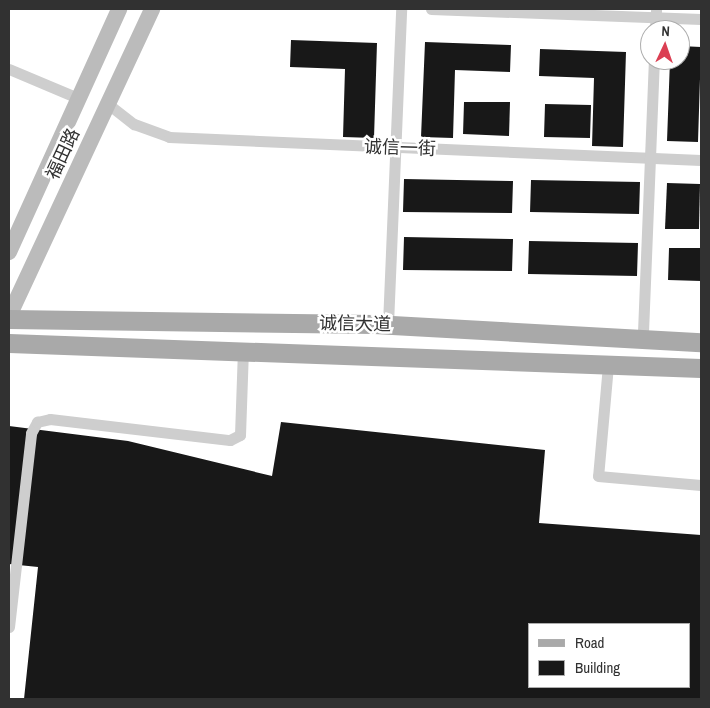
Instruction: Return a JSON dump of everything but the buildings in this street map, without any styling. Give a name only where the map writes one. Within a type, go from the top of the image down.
[{"type":"main road","name":"福田路","points":[[9,252],[119,9]]},
{"type":"main road","name":"福田路","points":[[9,316],[152,9]]},
{"type":"main road","name":"诚信大道","points":[[9,320],[388,324],[701,342]]},
{"type":"main road","name":"诚信大道","points":[[9,343],[701,368]]},
{"type":"street","points":[[388,324],[401,9]]},
{"type":"street","points":[[431,9],[656,13],[701,19]]},
{"type":"street","points":[[9,69],[78,98]]},
{"type":"street","points":[[642,332],[654,70]]},
{"type":"street","name":"诚信一街","points":[[108,104],[134,124],[169,137],[701,160]]},
{"type":"street","points":[[9,627],[32,433],[37,422],[50,418],[230,440],[240,434],[243,351]]},
{"type":"street","points":[[608,365],[598,476],[701,485]]}]
